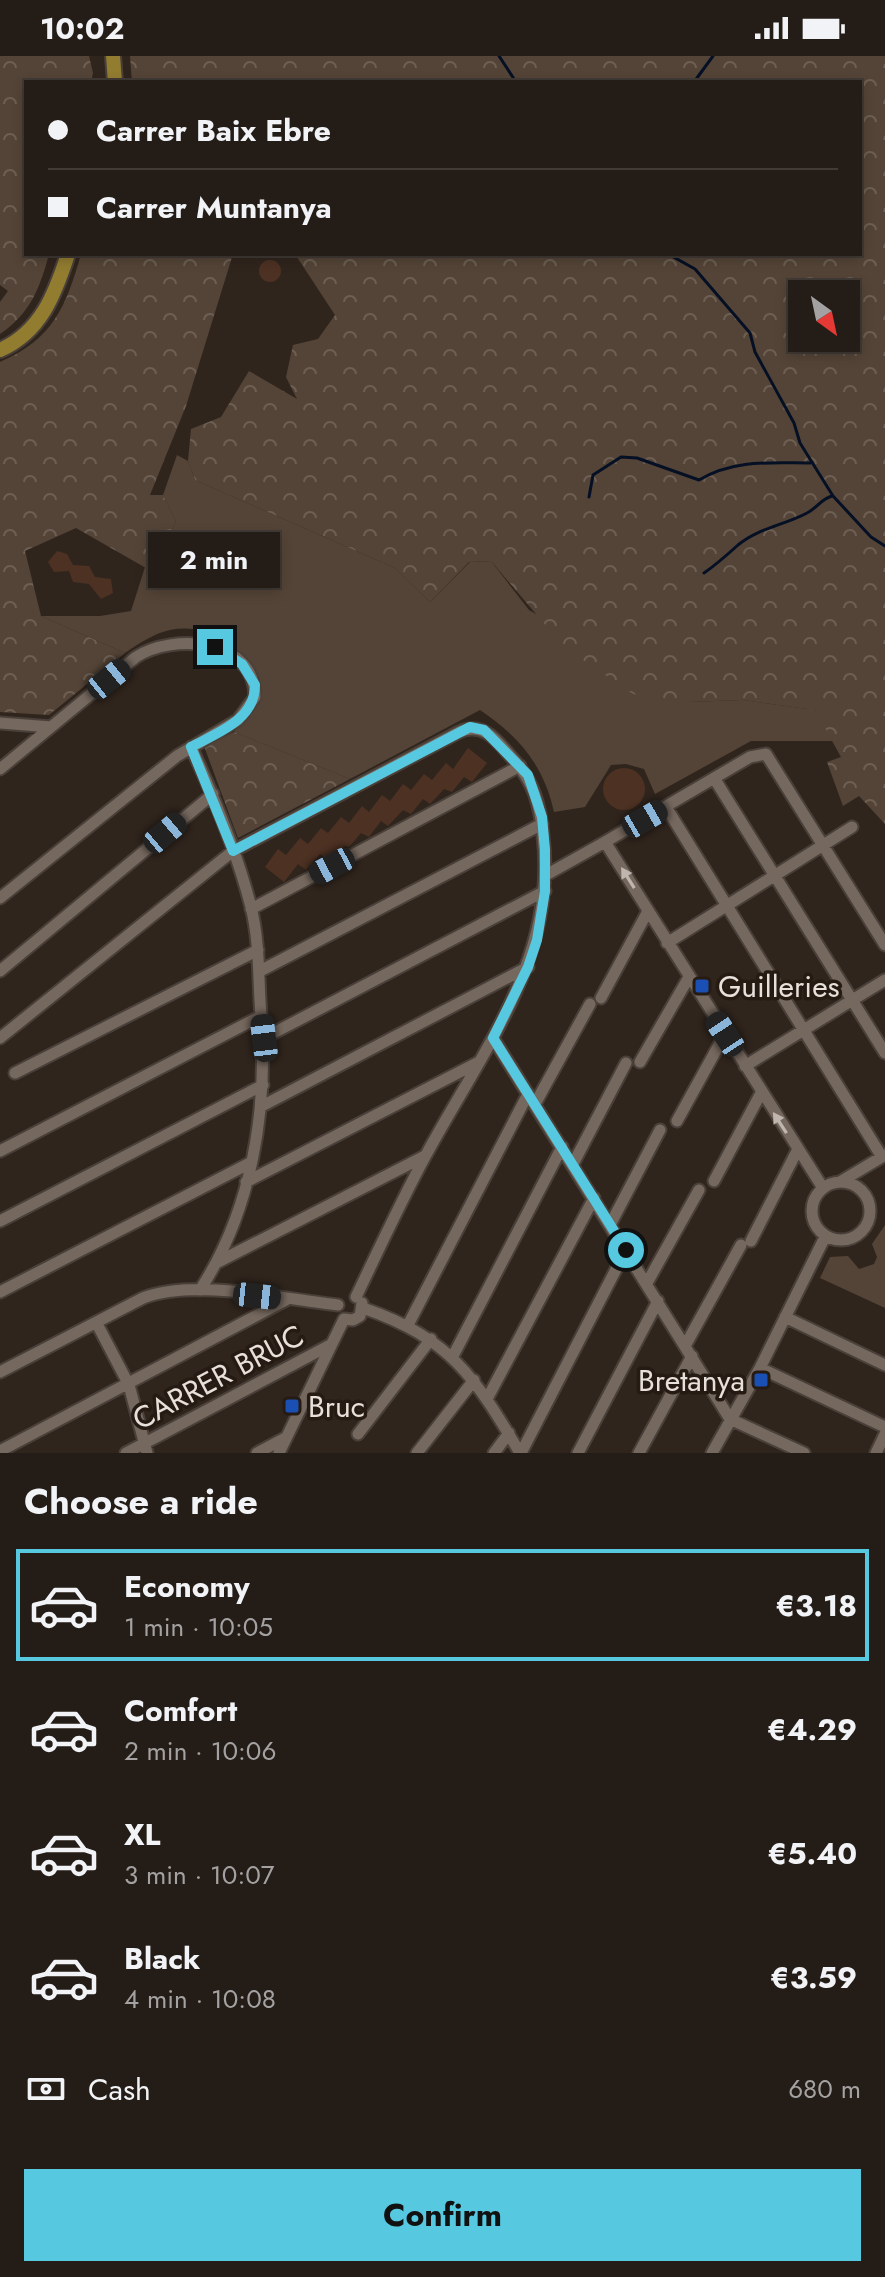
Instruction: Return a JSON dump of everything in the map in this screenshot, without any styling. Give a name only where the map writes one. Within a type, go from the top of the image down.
[{"type":"main road","points":[[113,56],[115,80]]},
{"type":"main road","points":[[0,350],[24,336],[39,320],[58,284],[67,256]]},
{"type":"street","points":[[0,769],[146,650],[182,641],[215,647],[242,664],[251,675],[255,697],[238,720],[191,747],[0,898]]},
{"type":"street","points":[[0,723],[51,727]]},
{"type":"street","points":[[0,1038],[233,851],[459,732],[470,727],[484,730],[520,766],[533,785],[542,824],[546,875],[537,940],[528,967],[493,1038],[426,1156],[356,1297]]},
{"type":"street","points":[[191,747],[213,794],[251,909],[258,950],[264,1038],[262,1106],[246,1182],[218,1262],[200,1290]]},
{"type":"street","points":[[546,875],[750,757],[766,754],[885,945]]},
{"type":"street","points":[[251,909],[520,766]]},
{"type":"street","points":[[714,778],[885,1053]]},
{"type":"street","points":[[0,971],[213,794]]},
{"type":"street","points":[[666,807],[884,1156],[840,1182],[823,1188],[811,1207],[815,1227],[825,1237],[840,1241],[855,1237],[869,1219],[869,1203],[860,1189],[840,1182]]},
{"type":"street","points":[[260,971],[542,824]]},
{"type":"street","points":[[667,943],[852,827]]},
{"type":"street","points":[[605,842],[823,1188]]},
{"type":"street","points":[[264,1038],[545,891]]},
{"type":"street","points":[[408,1325],[531,1099],[596,1001],[648,911]]},
{"type":"street","points":[[15,1073],[258,950]]},
{"type":"street","points":[[262,1106],[528,967]]},
{"type":"street","points":[[640,1062],[689,977]]},
{"type":"street","points":[[745,1066],[885,980]]},
{"type":"street","points":[[0,1151],[261,1016]]},
{"type":"street","points":[[677,1121],[725,1034]]},
{"type":"street","points":[[493,1038],[730,1419],[784,1449],[804,1453]]},
{"type":"street","points":[[246,1182],[479,1062]]},
{"type":"street","points":[[573,1164],[626,1063]]},
{"type":"street","points":[[0,1221],[263,1085]]},
{"type":"street","points":[[714,1181],[761,1093]]},
{"type":"street","points":[[610,1225],[660,1130]]},
{"type":"street","points":[[453,1356],[562,1147]]},
{"type":"street","points":[[639,1453],[688,1351],[798,1149]]},
{"type":"street","points":[[218,1262],[426,1156]]},
{"type":"street","points":[[0,1292],[250,1163]]},
{"type":"street","points":[[647,1283],[699,1190]]},
{"type":"street","points":[[487,1399],[594,1198]]},
{"type":"street","points":[[712,1453],[760,1368],[825,1237]]},
{"type":"street","points":[[520,1453],[626,1250]]},
{"type":"street","points":[[0,1372],[155,1294],[200,1290],[338,1305]]},
{"type":"street","points":[[338,1305],[343,1298],[356,1297]]},
{"type":"street","points":[[356,1297],[363,1308],[408,1325],[453,1356],[474,1380],[520,1453]]},
{"type":"street","points":[[0,1451],[286,1299]]},
{"type":"street","points":[[578,1453],[658,1301]]},
{"type":"street","points":[[279,1453],[344,1319],[338,1305]]},
{"type":"street","points":[[344,1319],[357,1319],[363,1308]]},
{"type":"street","points":[[785,1317],[885,1365]]},
{"type":"street","points":[[96,1322],[129,1385],[146,1448]]},
{"type":"street","points":[[358,1434],[431,1339]]},
{"type":"street","name":"CARRER BRUC","points":[[126,1453],[146,1448],[332,1344]]},
{"type":"street","points":[[760,1368],[885,1427]]},
{"type":"street","points":[[417,1453],[474,1380]]},
{"type":"street","points":[[494,1453],[509,1433]]},
{"type":"street","points":[[876,1453],[885,1434]]},
{"type":"street","points":[[257,1453],[286,1438]]},
{"type":"green space","points":[[0,56],[89,56],[91,80],[24,80],[24,256],[48,256],[42,278],[26,309],[0,334],[0,302],[8,291],[0,285]]},
{"type":"green space","points":[[130,56],[885,56],[885,824],[859,796],[843,806],[827,762],[841,757],[815,710],[743,700],[687,702],[633,694],[564,647],[491,561],[469,562],[430,602],[395,568],[195,480],[188,461],[191,429],[221,417],[249,371],[297,399],[286,377],[293,345],[318,339],[335,315],[296,256],[862,256],[862,80],[132,80]]},
{"type":"green space","points":[[80,256],[232,256],[186,406],[150,495],[163,495],[176,521],[153,572],[76,528],[25,551],[41,616],[125,653],[49,715],[0,712],[0,362],[33,343],[45,332],[69,290]]},
{"type":"green space","points":[[177,455],[188,461],[195,480],[395,568],[430,602],[470,562],[491,561],[529,610],[687,702],[743,700],[815,710],[835,741],[751,741],[655,794],[644,769],[626,764],[611,765],[585,807],[554,812],[544,780],[528,754],[507,730],[480,710],[350,779],[234,732],[260,698],[251,668],[242,656],[217,636],[187,629],[170,630],[125,653],[41,616],[100,616],[131,611],[145,567],[153,572],[176,521],[163,495]]},
{"type":"green space","points":[[234,732],[350,779],[238,838],[204,746]]},
{"type":"green space","points":[[885,1225],[885,1308],[820,1278],[830,1257],[848,1256],[859,1269],[874,1264],[877,1257],[872,1244]]},
{"type":"building","points":[[270,260],[278,263],[281,271],[278,279],[270,282],[262,279],[259,271],[262,263]]},
{"type":"building","points":[[57,551],[67,554],[73,565],[89,566],[95,577],[111,579],[113,593],[101,599],[89,584],[73,582],[69,571],[54,572],[48,562]]},
{"type":"building","points":[[468,748],[487,763],[472,782],[464,777],[452,792],[444,789],[430,804],[423,799],[411,814],[403,810],[388,826],[381,821],[369,837],[361,833],[349,847],[344,846],[339,853],[335,850],[327,859],[320,854],[306,870],[298,864],[284,882],[265,867],[278,849],[286,855],[300,838],[308,844],[321,828],[328,833],[341,817],[349,823],[362,806],[369,812],[382,795],[390,801],[403,784],[411,790],[424,774],[432,780],[446,763],[453,769]]},
{"type":"building","points":[[624,768],[639,774],[645,789],[639,804],[624,810],[609,804],[603,789],[609,774]]},
{"type":"waterway","points":[[499,56],[515,80]]},
{"type":"waterway","points":[[695,80],[713,56]]},
{"type":"waterway","points":[[672,256],[695,269],[750,333],[755,352],[794,423],[800,443],[833,496],[871,537],[885,546]]},
{"type":"waterway","points":[[589,497],[593,475],[621,457],[637,458],[699,480],[739,465],[810,463]]},
{"type":"waterway","points":[[704,573],[746,539],[807,513],[832,496]]},
{"type":"place","name":"Guilleries","points":[[702,986]]},
{"type":"place","name":"Bretanya","points":[[761,1380]]},
{"type":"place","name":"Bruc","points":[[292,1406]]},
{"type":"route","points":[[215,647],[242,664],[255,685],[255,697],[249,710],[238,720],[191,747],[213,794],[233,851],[470,727],[484,730],[528,775],[542,817],[545,891],[532,958],[493,1038],[626,1250]]}]
